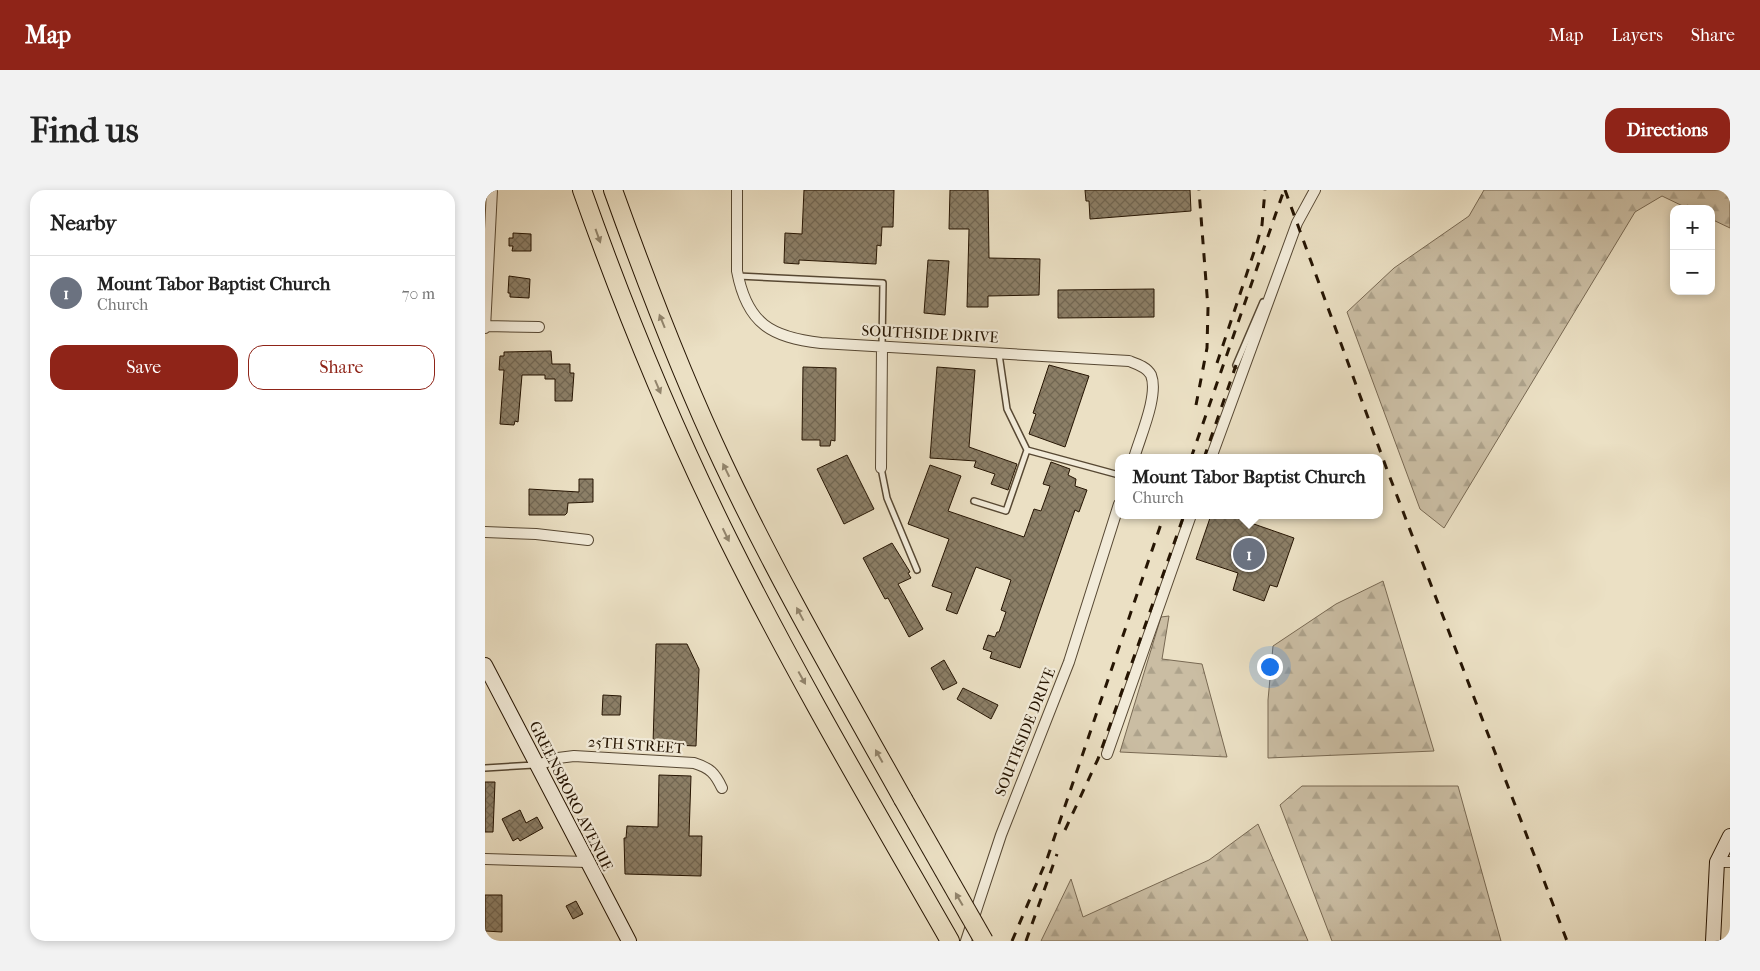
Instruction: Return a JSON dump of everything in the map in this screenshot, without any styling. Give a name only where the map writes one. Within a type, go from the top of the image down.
[{"type":"highway","points":[[582,190],[636,335],[700,482],[771,624],[950,941]]},
{"type":"highway","points":[[613,190],[670,341],[723,464],[783,583],[984,941]]},
{"type":"main road","name":"GREENSBORO AVENUE","points":[[485,665],[629,941]]},
{"type":"main road","points":[[1713,941],[1724,862],[1730,836]]},
{"type":"street","points":[[492,190],[485,327],[539,327]]},
{"type":"street","name":"SOUTHSIDE DRIVE","points":[[737,190],[737,276],[743,298],[758,320],[781,336],[821,343],[1116,359],[1141,365],[1151,374],[1153,387],[1149,410],[1135,454]]},
{"type":"street","points":[[1212,454],[1297,223],[1315,190]]},
{"type":"street","points":[[881,468],[882,346]]},
{"type":"street","name":"SOUTHSIDE DRIVE","points":[[966,941],[1001,835],[1069,662],[1115,517]]},
{"type":"street","points":[[1107,754],[1190,519]]},
{"type":"street","points":[[485,532],[536,534],[588,540]]},
{"type":"street","name":"25TH STREET","points":[[538,765],[558,758],[574,756],[694,764],[707,767],[717,776],[722,788]]},
{"type":"street","points":[[485,859],[587,862]]},
{"type":"lane","points":[[1236,365],[1247,335],[1281,266]]},
{"type":"lane","points":[[737,276],[883,283],[882,346]]},
{"type":"lane","points":[[974,501],[1005,511],[1027,450],[1007,409],[999,352]]},
{"type":"lane","points":[[1027,450],[1115,474]]},
{"type":"lane","points":[[881,468],[887,498],[917,570]]},
{"type":"lane","points":[[485,768],[538,765]]},
{"type":"green space","points":[[1484,190],[1730,190],[1730,228],[1715,221],[1715,205],[1681,205],[1662,196],[1635,212],[1444,528],[1420,509],[1347,312],[1394,268],[1469,216]]},
{"type":"green space","points":[[1383,581],[1434,751],[1268,758],[1268,700],[1273,646],[1336,604]]},
{"type":"green space","points":[[1169,616],[1162,659],[1202,664],[1227,757],[1120,752],[1161,617]]},
{"type":"green space","points":[[1302,786],[1458,786],[1501,941],[1332,941],[1280,805]]},
{"type":"green space","points":[[1258,824],[1308,941],[1041,941],[1071,879],[1083,917],[1209,860]]},
{"type":"building","points":[[804,190],[894,190],[893,227],[882,227],[881,246],[877,245],[876,264],[799,260],[799,264],[784,263],[785,233],[802,234]]},
{"type":"building","points":[[950,190],[988,190],[989,258],[1040,259],[1039,295],[988,296],[988,307],[967,307],[969,229],[949,229]]},
{"type":"building","points":[[1085,190],[1190,190],[1191,211],[1090,219],[1089,201],[1086,201]]},
{"type":"building","points":[[513,233],[531,234],[531,251],[512,251],[513,246],[509,246],[509,238],[513,238]]},
{"type":"building","points":[[928,260],[949,261],[945,315],[924,313]]},
{"type":"building","points":[[509,276],[530,279],[529,298],[510,297],[510,293],[508,293]]},
{"type":"building","points":[[1154,289],[1154,317],[1058,318],[1058,290]]},
{"type":"building","points":[[551,351],[552,364],[570,364],[570,373],[574,373],[572,401],[555,401],[555,379],[545,379],[545,375],[522,375],[518,422],[515,421],[514,425],[500,424],[504,370],[499,370],[500,356],[504,356],[504,352]]},
{"type":"building","points":[[1049,365],[1089,376],[1065,447],[1029,434],[1036,414],[1033,413]]},
{"type":"building","points":[[803,367],[836,368],[835,441],[831,440],[830,446],[820,446],[820,440],[802,440]]},
{"type":"building","points":[[937,367],[975,370],[969,447],[1017,464],[1008,490],[991,484],[995,474],[974,467],[976,461],[930,458]]},
{"type":"building","points":[[847,455],[874,509],[844,524],[817,469]]},
{"type":"building","points":[[1051,462],[1070,469],[1068,475],[1076,479],[1075,486],[1087,490],[1079,512],[1075,510],[1020,668],[990,658],[992,652],[983,649],[988,635],[995,637],[997,632],[999,632],[1006,612],[1001,610],[1011,580],[976,567],[957,614],[946,610],[952,593],[932,586],[949,539],[908,524],[930,465],[961,476],[948,511],[1024,537],[1034,509],[1041,511],[1050,486],[1043,484]]},
{"type":"building","points":[[579,479],[593,479],[593,502],[568,503],[565,515],[529,515],[529,489],[579,492]]},
{"type":"building","points":[[1210,519],[1239,519],[1294,538],[1277,587],[1270,585],[1264,601],[1233,590],[1238,573],[1196,559]]},
{"type":"building","points":[[892,543],[910,572],[908,573],[911,578],[898,584],[923,629],[909,637],[888,598],[885,599],[863,558]]},
{"type":"building","points":[[656,644],[687,644],[699,669],[696,746],[653,744]]},
{"type":"building","points":[[944,660],[957,683],[943,690],[931,668]]},
{"type":"building","points":[[963,688],[998,705],[991,719],[957,699]]},
{"type":"building","points":[[603,695],[621,696],[620,715],[602,715]]},
{"type":"building","points":[[659,775],[691,776],[689,836],[702,836],[701,876],[625,874],[624,838],[626,838],[627,826],[658,827]]},
{"type":"building","points":[[485,782],[495,782],[493,832],[485,832]]},
{"type":"building","points":[[520,810],[526,823],[537,817],[543,828],[520,841],[518,838],[513,841],[502,819]]},
{"type":"building","points":[[485,895],[502,895],[502,932],[485,931]]},
{"type":"building","points":[[576,901],[583,914],[573,919],[566,906]]},
{"type":"railway","points":[[1196,405],[1207,348],[1208,308],[1199,190]]},
{"type":"railway","points":[[1217,363],[1262,225],[1265,190]]},
{"type":"railway","points":[[1192,454],[1284,190]]},
{"type":"railway","points":[[1285,190],[1381,454]]},
{"type":"railway","points":[[1205,454],[1236,365]]},
{"type":"railway","points":[[1383,459],[1567,941]]},
{"type":"railway","points":[[1012,941],[1047,859],[1163,519]]},
{"type":"railway","points":[[1065,830],[1098,759],[1183,519]]},
{"type":"railway","points":[[1026,941],[1057,854]]},
{"type":"place","name":"Mount Tabor Baptist Church","points":[[1249,554]]}]
